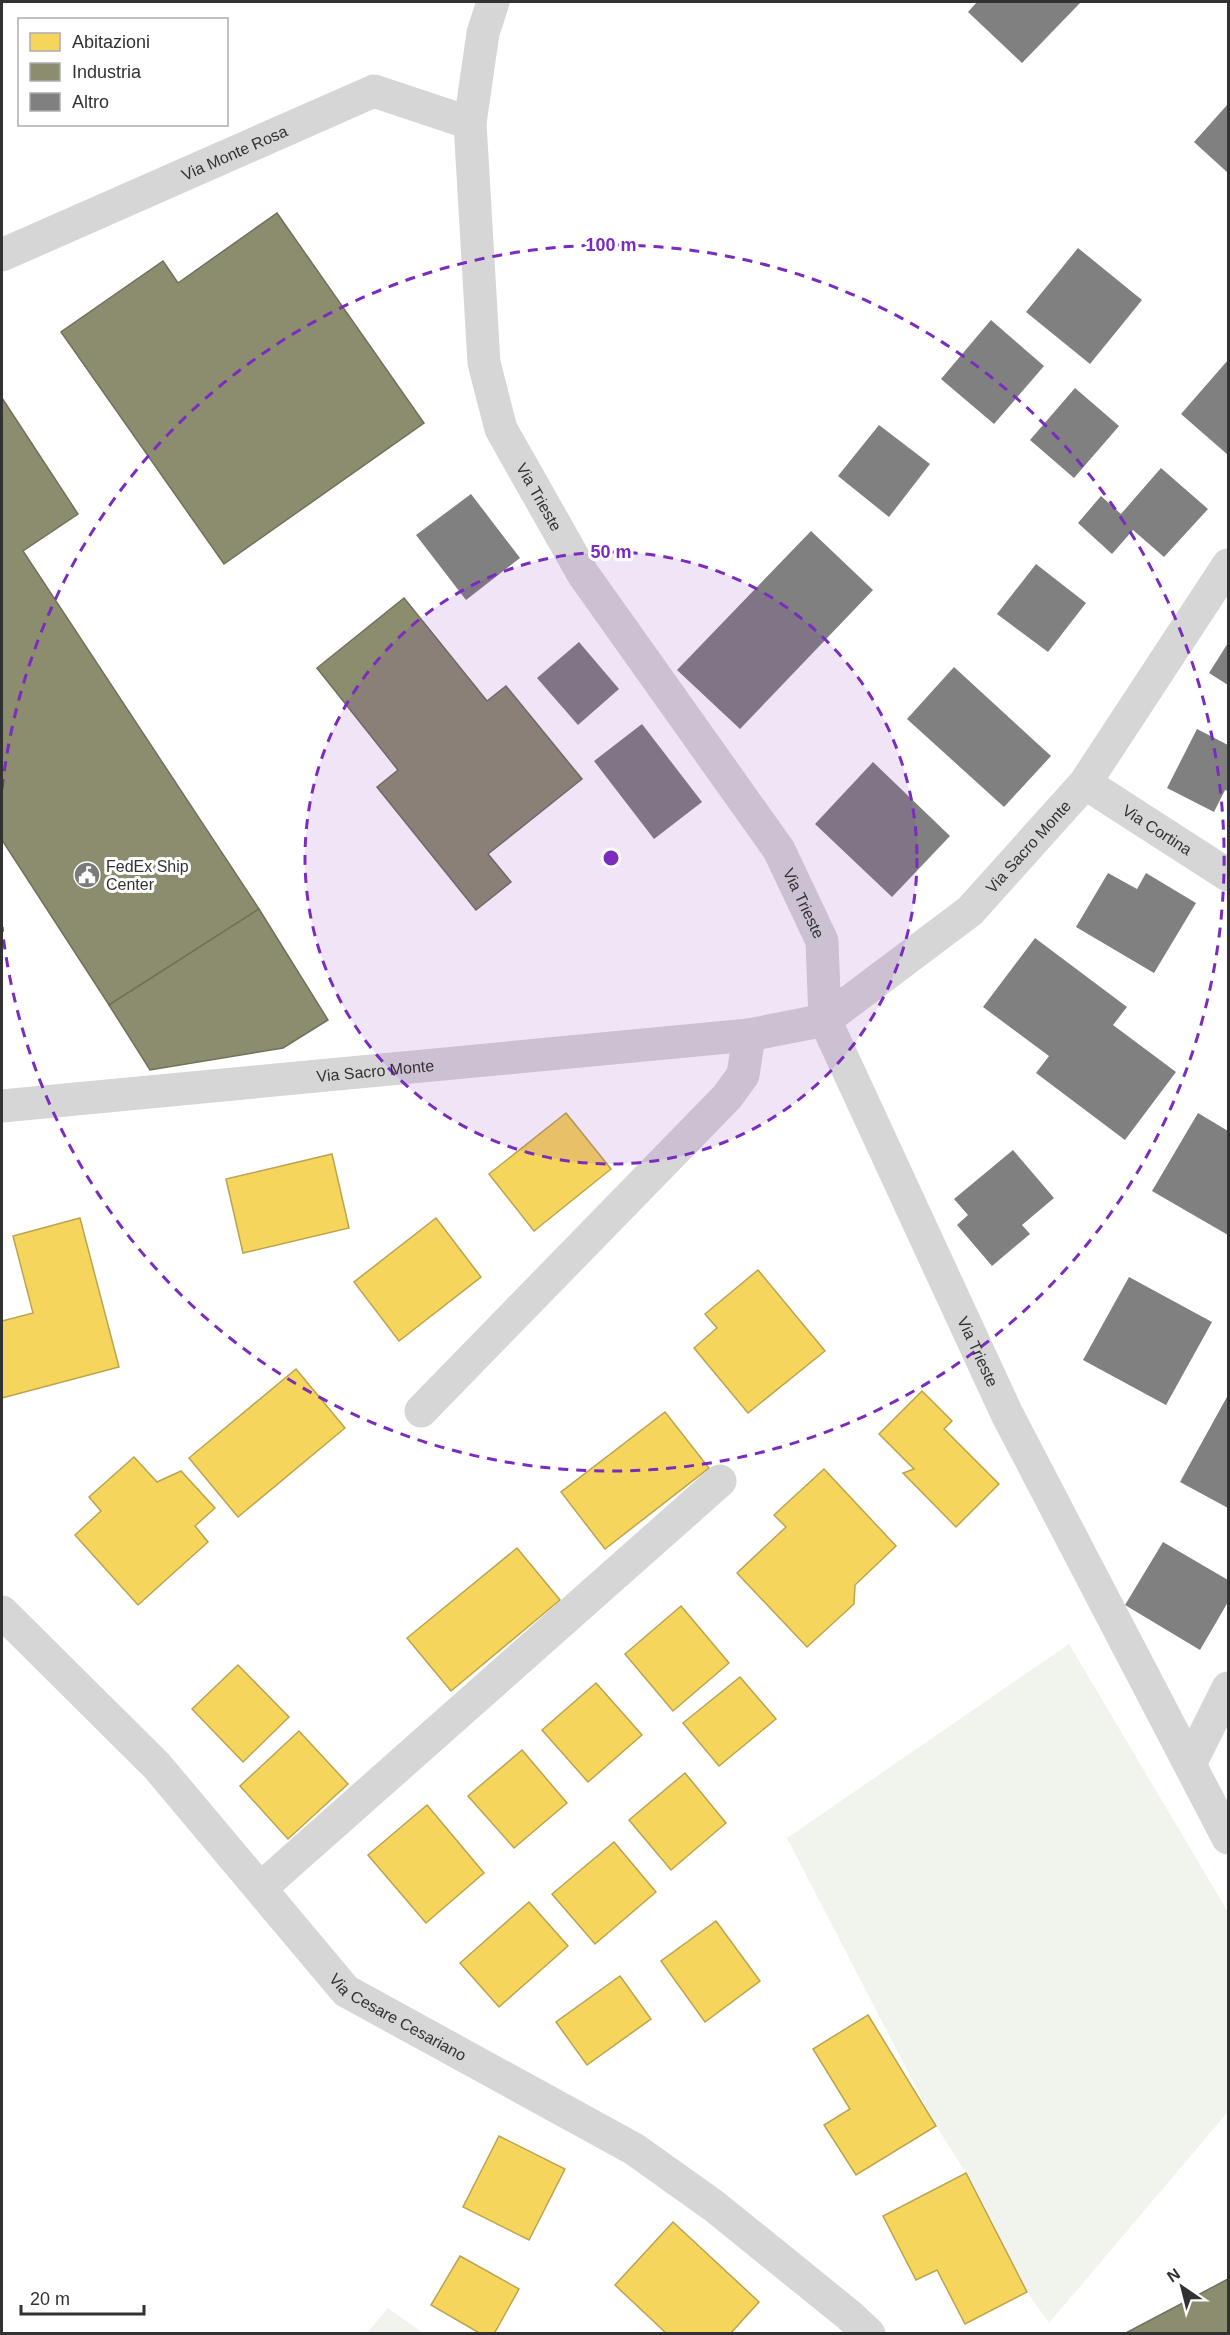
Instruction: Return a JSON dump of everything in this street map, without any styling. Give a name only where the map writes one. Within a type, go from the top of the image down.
[{"type":"street","name":"Via Trieste","points":[[493,2],[483,33],[470,123],[484,363],[501,429],[583,574],[779,850],[822,940],[825,1020],[1007,1414],[1228,1838]]},
{"type":"street","name":"Via Monte Rosa","points":[[2,255],[374,91],[470,123]]},
{"type":"street","name":"Via Sacro Monte","points":[[2,1106],[749,1035],[825,1020],[970,911],[1084,783],[1228,565]]},
{"type":"street","name":"Via Cortina","points":[[1084,783],[1228,875]]},
{"type":"street","points":[[421,1411],[727,1097],[743,1075],[749,1035]]},
{"type":"street","points":[[261,1888],[720,1481]]},
{"type":"street","name":"Via Cesare Cesariano","points":[[2,1612],[157,1766],[346,1991],[633,2149],[714,2206],[869,2334]]},
{"type":"street","points":[[1190,1764],[1228,1688]]},
{"type":"shaded area","points":[[1069,1644],[1228,1912],[1228,2112],[1049,2323],[1027,2292],[966,2173],[936,2126],[787,1838]]},
{"type":"shaded area","points":[[388,2308],[423,2333],[367,2333]]},
{"type":"building: Abitazioni","points":[[566,1113],[611,1169],[534,1231],[489,1174]]},
{"type":"building: Abitazioni","points":[[332,1154],[349,1228],[243,1253],[226,1179]]},
{"type":"building: Abitazioni","points":[[80,1218],[119,1367],[2,1398],[2,1321],[33,1313],[13,1236]]},
{"type":"building: Abitazioni","points":[[436,1218],[481,1277],[399,1341],[354,1282]]},
{"type":"building: Abitazioni","points":[[758,1270],[825,1351],[748,1413],[694,1348],[717,1328],[705,1314]]},
{"type":"building: Abitazioni","points":[[296,1369],[345,1428],[238,1517],[189,1458]]},
{"type":"building: Abitazioni","points":[[922,1391],[952,1421],[944,1429],[999,1484],[956,1527],[903,1473],[914,1469],[879,1434]]},
{"type":"building: Abitazioni","points":[[665,1412],[709,1468],[605,1549],[561,1492]]},
{"type":"building: Abitazioni","points":[[134,1457],[157,1482],[181,1471],[215,1508],[195,1526],[208,1542],[138,1605],[75,1535],[101,1511],[89,1497]]},
{"type":"building: Abitazioni","points":[[824,1469],[896,1546],[855,1585],[854,1604],[807,1647],[737,1573],[786,1527],[774,1515]]},
{"type":"building: Abitazioni","points":[[517,1548],[560,1600],[451,1691],[407,1638]]},
{"type":"building: Abitazioni","points":[[681,1606],[729,1663],[673,1711],[625,1654]]},
{"type":"building: Abitazioni","points":[[238,1665],[289,1717],[243,1762],[192,1709]]},
{"type":"building: Abitazioni","points":[[740,1677],[776,1719],[719,1766],[683,1723]]},
{"type":"building: Abitazioni","points":[[596,1683],[642,1735],[588,1782],[542,1730]]},
{"type":"building: Abitazioni","points":[[299,1731],[348,1784],[288,1839],[240,1786]]},
{"type":"building: Abitazioni","points":[[522,1750],[567,1803],[514,1848],[468,1796]]},
{"type":"building: Abitazioni","points":[[685,1773],[726,1823],[671,1870],[629,1820]]},
{"type":"building: Abitazioni","points":[[427,1805],[484,1873],[426,1923],[368,1855]]},
{"type":"building: Abitazioni","points":[[614,1842],[656,1892],[595,1944],[552,1894]]},
{"type":"building: Abitazioni","points":[[529,1902],[568,1946],[499,2007],[460,1963]]},
{"type":"building: Abitazioni","points":[[716,1921],[760,1981],[705,2022],[661,1961]]},
{"type":"building: Abitazioni","points":[[620,1976],[651,2019],[587,2065],[556,2022]]},
{"type":"building: Abitazioni","points":[[868,2015],[936,2126],[856,2175],[824,2125],[850,2109],[813,2049]]},
{"type":"building: Abitazioni","points":[[499,2136],[565,2169],[529,2240],[463,2207]]},
{"type":"building: Abitazioni","points":[[966,2173],[1027,2292],[965,2324],[937,2270],[916,2280],[883,2216]]},
{"type":"building: Abitazioni","points":[[673,2222],[759,2302],[730,2334],[667,2334],[615,2285]]},
{"type":"building: Abitazioni","points":[[460,2256],[519,2289],[494,2334],[481,2334],[431,2305]]},
{"type":"building: Industria","points":[[277,213],[424,423],[224,564],[61,332],[163,261],[178,283]]},
{"type":"building: Industria","points":[[2,398],[78,514],[23,551],[259,909],[109,1005],[2,840]]},
{"type":"building: Industria","points":[[404,598],[487,701],[506,686],[582,779],[488,854],[511,882],[476,910],[377,787],[398,770],[317,668]]},
{"type":"building: Industria","points":[[259,909],[328,1020],[283,1048],[150,1070],[109,1005]]},
{"type":"building: Industria","points":[[1228,2279],[1228,2334],[1124,2334]]},
{"type":"building: Altro","points":[[977,2],[1081,2],[1022,63],[968,12]]},
{"type":"building: Altro","points":[[1228,104],[1228,173],[1194,142]]},
{"type":"building: Altro","points":[[1078,248],[1142,300],[1090,364],[1026,312]]},
{"type":"building: Altro","points":[[991,320],[1044,366],[994,424],[941,379]]},
{"type":"building: Altro","points":[[1228,360],[1228,455],[1181,414]]},
{"type":"building: Altro","points":[[1075,388],[1119,426],[1074,478],[1030,440]]},
{"type":"building: Altro","points":[[879,425],[930,464],[889,517],[838,476]]},
{"type":"building: Altro","points":[[1161,468],[1208,509],[1164,557],[1133,530],[1112,554],[1078,523],[1101,496],[1121,514]]},
{"type":"building: Altro","points":[[471,494],[520,558],[466,600],[416,535]]},
{"type":"building: Altro","points":[[811,531],[873,590],[740,729],[677,670]]},
{"type":"building: Altro","points":[[1036,564],[1086,603],[1048,652],[997,614]]},
{"type":"building: Altro","points":[[579,642],[619,689],[578,725],[537,678]]},
{"type":"building: Altro","points":[[1228,643],[1228,685],[1209,673]]},
{"type":"building: Altro","points":[[954,667],[1051,756],[1004,807],[907,719]]},
{"type":"building: Altro","points":[[642,724],[702,802],[654,839],[594,761]]},
{"type":"building: Altro","points":[[1197,729],[1228,745],[1228,791],[1225,790],[1214,812],[1167,788]]},
{"type":"building: Altro","points":[[873,762],[950,836],[892,897],[815,824]]},
{"type":"building: Altro","points":[[1108,873],[1137,889],[1146,873],[1196,903],[1154,973],[1076,927]]},
{"type":"building: Altro","points":[[1035,938],[1127,1007],[1113,1025],[1176,1072],[1125,1140],[1036,1073],[1049,1056],[983,1007]]},
{"type":"building: Altro","points":[[1198,1113],[1228,1131],[1228,1235],[1152,1191]]},
{"type":"building: Altro","points":[[1013,1150],[1054,1198],[1022,1225],[1030,1234],[992,1266],[957,1225],[968,1215],[954,1199]]},
{"type":"building: Altro","points":[[1129,1277],[1212,1322],[1166,1405],[1083,1360]]},
{"type":"building: Altro","points":[[1228,1395],[1228,1508],[1180,1482]]},
{"type":"building: Altro","points":[[1163,1542],[1228,1580],[1228,1602],[1200,1650],[1125,1605]]},
{"type":"place","name":"FedEx Ship Center","points":[[87,875]]}]
